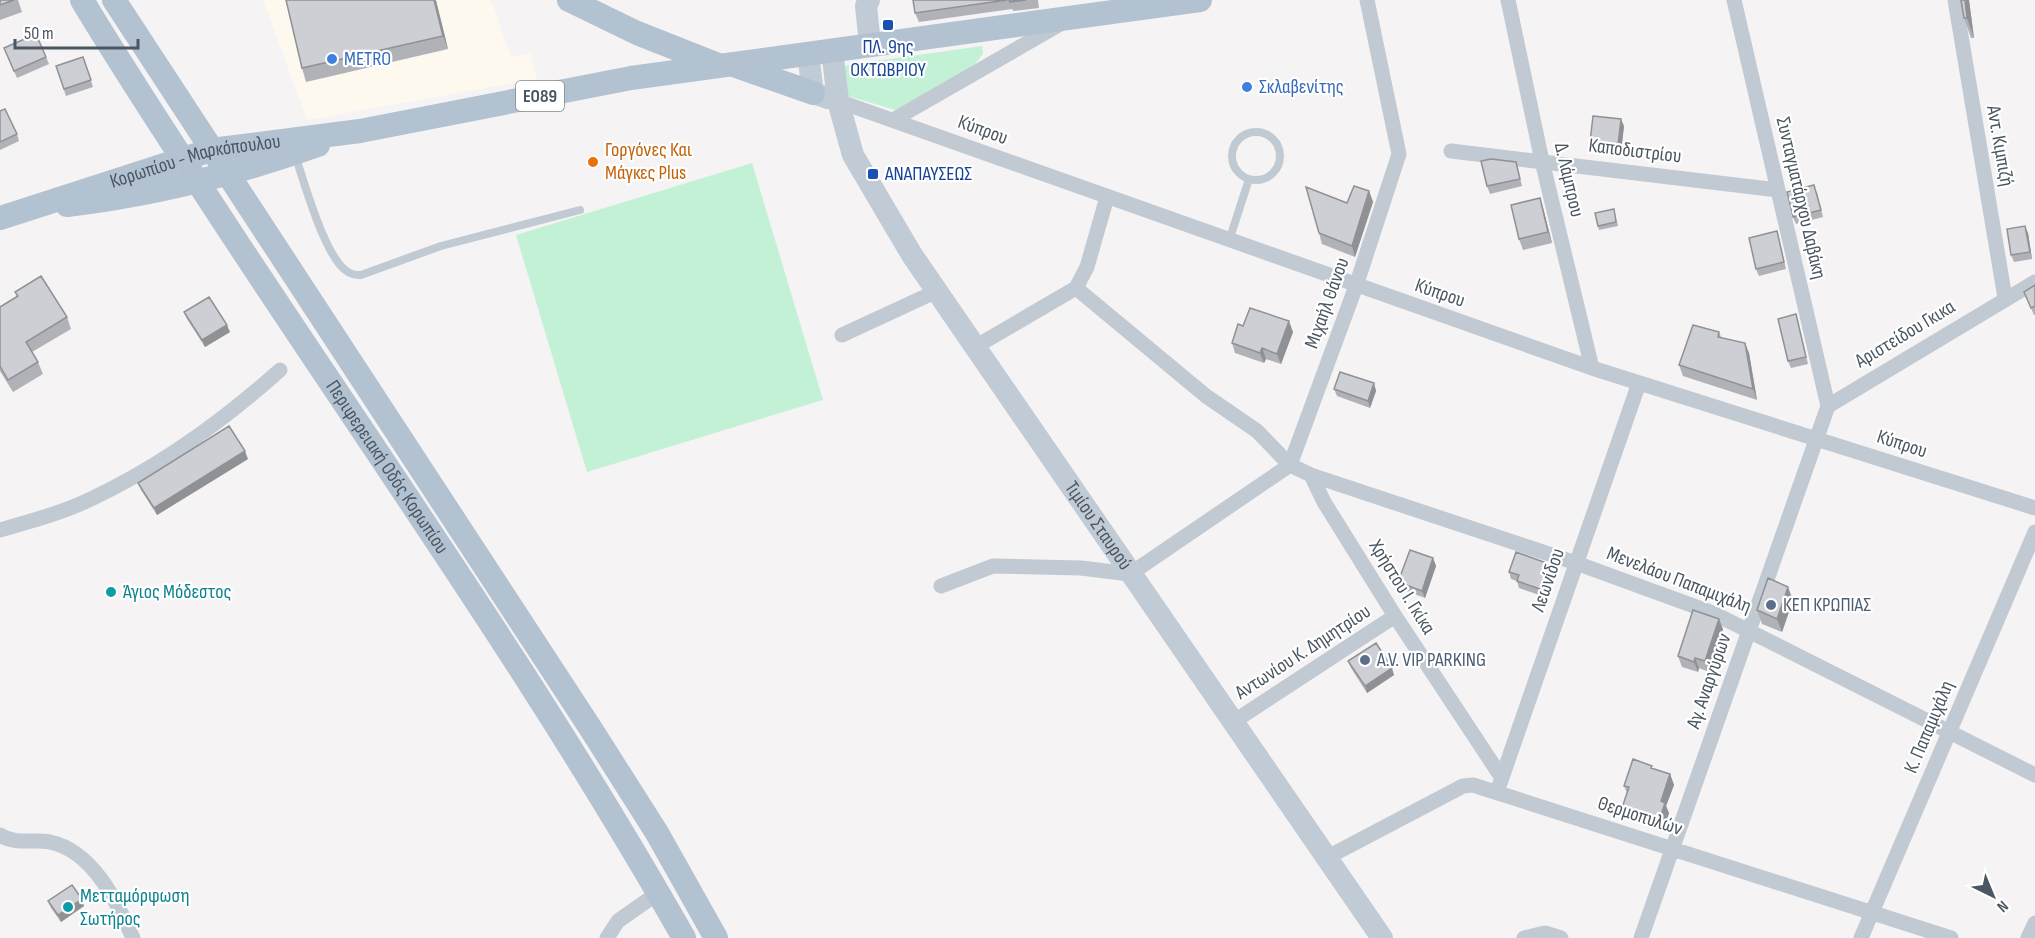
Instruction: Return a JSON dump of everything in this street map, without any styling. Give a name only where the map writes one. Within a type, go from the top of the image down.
[{"type":"main road","name":"Περιφερειακή Οδός Κορωπίου","points":[[82,0],[197,181],[566,742],[684,938]]},
{"type":"main road","name":"Περιφερειακή Οδός Κορωπίου","points":[[114,0],[591,729],[657,834],[716,938]]},
{"type":"main road","points":[[569,0],[637,33],[813,93]]},
{"type":"main road","name":"ΕΟ89","points":[[726,65],[1011,20],[1044,16],[1073,17],[1133,4],[1200,0]]},
{"type":"main road","name":"Κορωπίου - Μαρκόπουλου","points":[[0,218],[34,209],[94,186],[210,150],[360,130],[632,78],[726,65]]},
{"type":"main road","name":"Κορωπίου - Μαρκόπουλου","points":[[34,209],[103,201],[226,174],[360,130]]},
{"type":"street","points":[[869,0],[866,6],[866,23],[870,44]]},
{"type":"street","name":"Μιχαήλ Θάνου","points":[[1290,465],[1356,286],[1399,154],[1367,0]]},
{"type":"street","name":"Δ. Λάμπρου","points":[[1508,0],[1542,161],[1592,368]]},
{"type":"street","name":"Συνταγματάρχου Δαβάκη","points":[[1734,0],[1828,406]]},
{"type":"street","name":"Αντ. Κιμπιζή","points":[[1956,0],[2005,298]]},
{"type":"street","points":[[892,120],[1073,17]]},
{"type":"street","name":"Τιμίου Σταυρού","points":[[832,50],[838,101],[853,155],[912,255],[1382,938]]},
{"type":"street","points":[[808,53],[813,93],[838,101]]},
{"type":"street","name":"Κύπρου","points":[[838,101],[1592,368],[2035,508]]},
{"type":"street","name":"Καποδιστρίου","points":[[1451,151],[1778,190]]},
{"type":"street","points":[[975,347],[1076,288],[1087,267],[1107,197]]},
{"type":"street","name":"Αριστείδου Γκικα","points":[[1828,406],[2035,282]]},
{"type":"street","points":[[941,586],[993,566],[1081,568],[1130,574],[1290,465],[1257,431],[1206,396],[1076,288]]},
{"type":"street","points":[[842,335],[937,291]]},
{"type":"street","points":[[0,530],[50,516],[90,500],[145,471],[230,415],[280,370]]},
{"type":"street","name":"Λεωνίδου","points":[[1500,785],[1639,383]]},
{"type":"street","points":[[1816,439],[1828,406]]},
{"type":"street","name":"Αγ. Αναργύρων","points":[[1641,938],[1816,439]]},
{"type":"street","name":"Μενελάου Παπαμιχάλη","points":[[1290,465],[1311,475],[1576,563],[1713,613],[1749,629],[2035,775]]},
{"type":"street","name":"Χρήστου Ι. Γκίκα","points":[[1311,475],[1324,502],[1500,785]]},
{"type":"street","name":"Κ. Παπαμιχάλη","points":[[1861,938],[2035,532]]},
{"type":"street","name":"Αντωνίου Κ. Δημητρίου","points":[[1233,722],[1395,616]]},
{"type":"street","name":"Θερμοπυλών","points":[[1326,858],[1463,786],[1500,785],[1672,848],[1951,938]]},
{"type":"street","points":[[0,835],[20,842],[50,843],[79,856],[113,895],[133,938]]},
{"type":"street","points":[[607,938],[618,921],[658,893]]},
{"type":"street","points":[[2028,938],[2035,923]]},
{"type":"street","points":[[1524,938],[1545,933],[1560,938]]},
{"type":"lane","points":[[1262,133],[1275,142],[1280,158],[1273,173],[1258,180],[1250,179],[1237,171],[1232,158],[1232,150],[1235,143],[1247,134],[1262,133]]},
{"type":"lane","points":[[295,153],[326,240],[339,264],[348,273],[361,276],[441,246],[580,210]]},
{"type":"lane","points":[[1228,241],[1250,179]]},
{"type":"shaded area","points":[[263,0],[491,0],[511,57],[530,53],[537,79],[307,120]]},
{"type":"green space","points":[[982,46],[983,54],[970,70],[895,110],[845,95],[841,71],[847,65]]},
{"type":"green space","points":[[752,163],[823,400],[587,472],[516,235]]},
{"type":"building","points":[[0,0],[14,0],[0,5]]},
{"type":"building","points":[[286,0],[434,0],[443,36],[302,68]]},
{"type":"building","points":[[913,0],[1007,0],[915,13]]},
{"type":"building","points":[[1961,0],[1965,0],[1967,18],[1964,18]]},
{"type":"building","points":[[36,34],[46,57],[14,71],[4,48]]},
{"type":"building","points":[[83,57],[91,80],[64,89],[56,66]]},
{"type":"building","points":[[5,109],[17,134],[0,142],[0,111]]},
{"type":"building","points":[[1593,116],[1621,119],[1618,145],[1590,142]]},
{"type":"building","points":[[1491,159],[1516,162],[1520,179],[1487,186],[1481,161]]},
{"type":"building","points":[[1814,185],[1821,210],[1793,217],[1787,192]]},
{"type":"building","points":[[1354,186],[1369,191],[1352,246],[1319,233],[1306,187],[1347,203]]},
{"type":"building","points":[[1540,198],[1548,232],[1519,239],[1511,205]]},
{"type":"building","points":[[1614,209],[1616,222],[1598,226],[1595,213]]},
{"type":"building","points":[[2025,226],[2030,252],[2011,255],[2007,229]]},
{"type":"building","points":[[1777,231],[1784,262],[1756,269],[1749,238]]},
{"type":"building","points":[[41,276],[67,317],[26,342],[38,362],[8,380],[0,366],[0,307],[18,296],[15,292]]},
{"type":"building","points":[[2035,285],[2035,306],[2031,308],[2024,292]]},
{"type":"building","points":[[209,297],[227,325],[202,340],[184,312]]},
{"type":"building","points":[[1250,308],[1289,321],[1277,354],[1262,348],[1260,353],[1232,343],[1238,324],[1243,326]]},
{"type":"building","points":[[1796,314],[1806,357],[1788,361],[1778,319]]},
{"type":"building","points":[[1693,325],[1719,332],[1718,337],[1745,343],[1753,389],[1679,365]]},
{"type":"building","points":[[1340,372],[1374,383],[1368,401],[1334,389]]},
{"type":"building","points":[[229,426],[245,451],[154,508],[138,483]]},
{"type":"building","points":[[1410,550],[1433,558],[1422,591],[1398,582]]},
{"type":"building","points":[[1516,552],[1552,565],[1543,590],[1517,581],[1519,575],[1509,572]]},
{"type":"building","points":[[1768,578],[1788,587],[1777,619],[1757,610]]},
{"type":"building","points":[[1693,610],[1719,619],[1705,661],[1695,658],[1694,662],[1678,656]]},
{"type":"building","points":[[1376,643],[1392,668],[1365,686],[1348,661]]},
{"type":"building","points":[[1633,759],[1670,774],[1661,801],[1665,803],[1659,821],[1622,808],[1629,787],[1624,786]]},
{"type":"building","points":[[72,885],[82,899],[58,915],[48,901]]},
{"type":"place","name":"ΠΛ. 9ης ΟΚΤΩΒΡΙΟΥ","points":[[888,25]]},
{"type":"place","name":"METRO","points":[[332,59]]},
{"type":"place","name":"Σκλαβενίτης","points":[[1247,87]]},
{"type":"place","name":"Γοργόνες Και Μάγκες Plus","points":[[593,162]]},
{"type":"place","name":"ΑΝΑΠΑΥΣΕΩΣ","points":[[873,174]]},
{"type":"place","name":"Άγιος Μόδεστος","points":[[111,592]]},
{"type":"place","name":"ΚΕΠ ΚΡΩΠΙΑΣ","points":[[1771,605]]},
{"type":"place","name":"A.V. VIP PARKING","points":[[1365,660]]},
{"type":"place","name":"Μετταμόρφωση Σωτήρος","points":[[68,907]]}]
